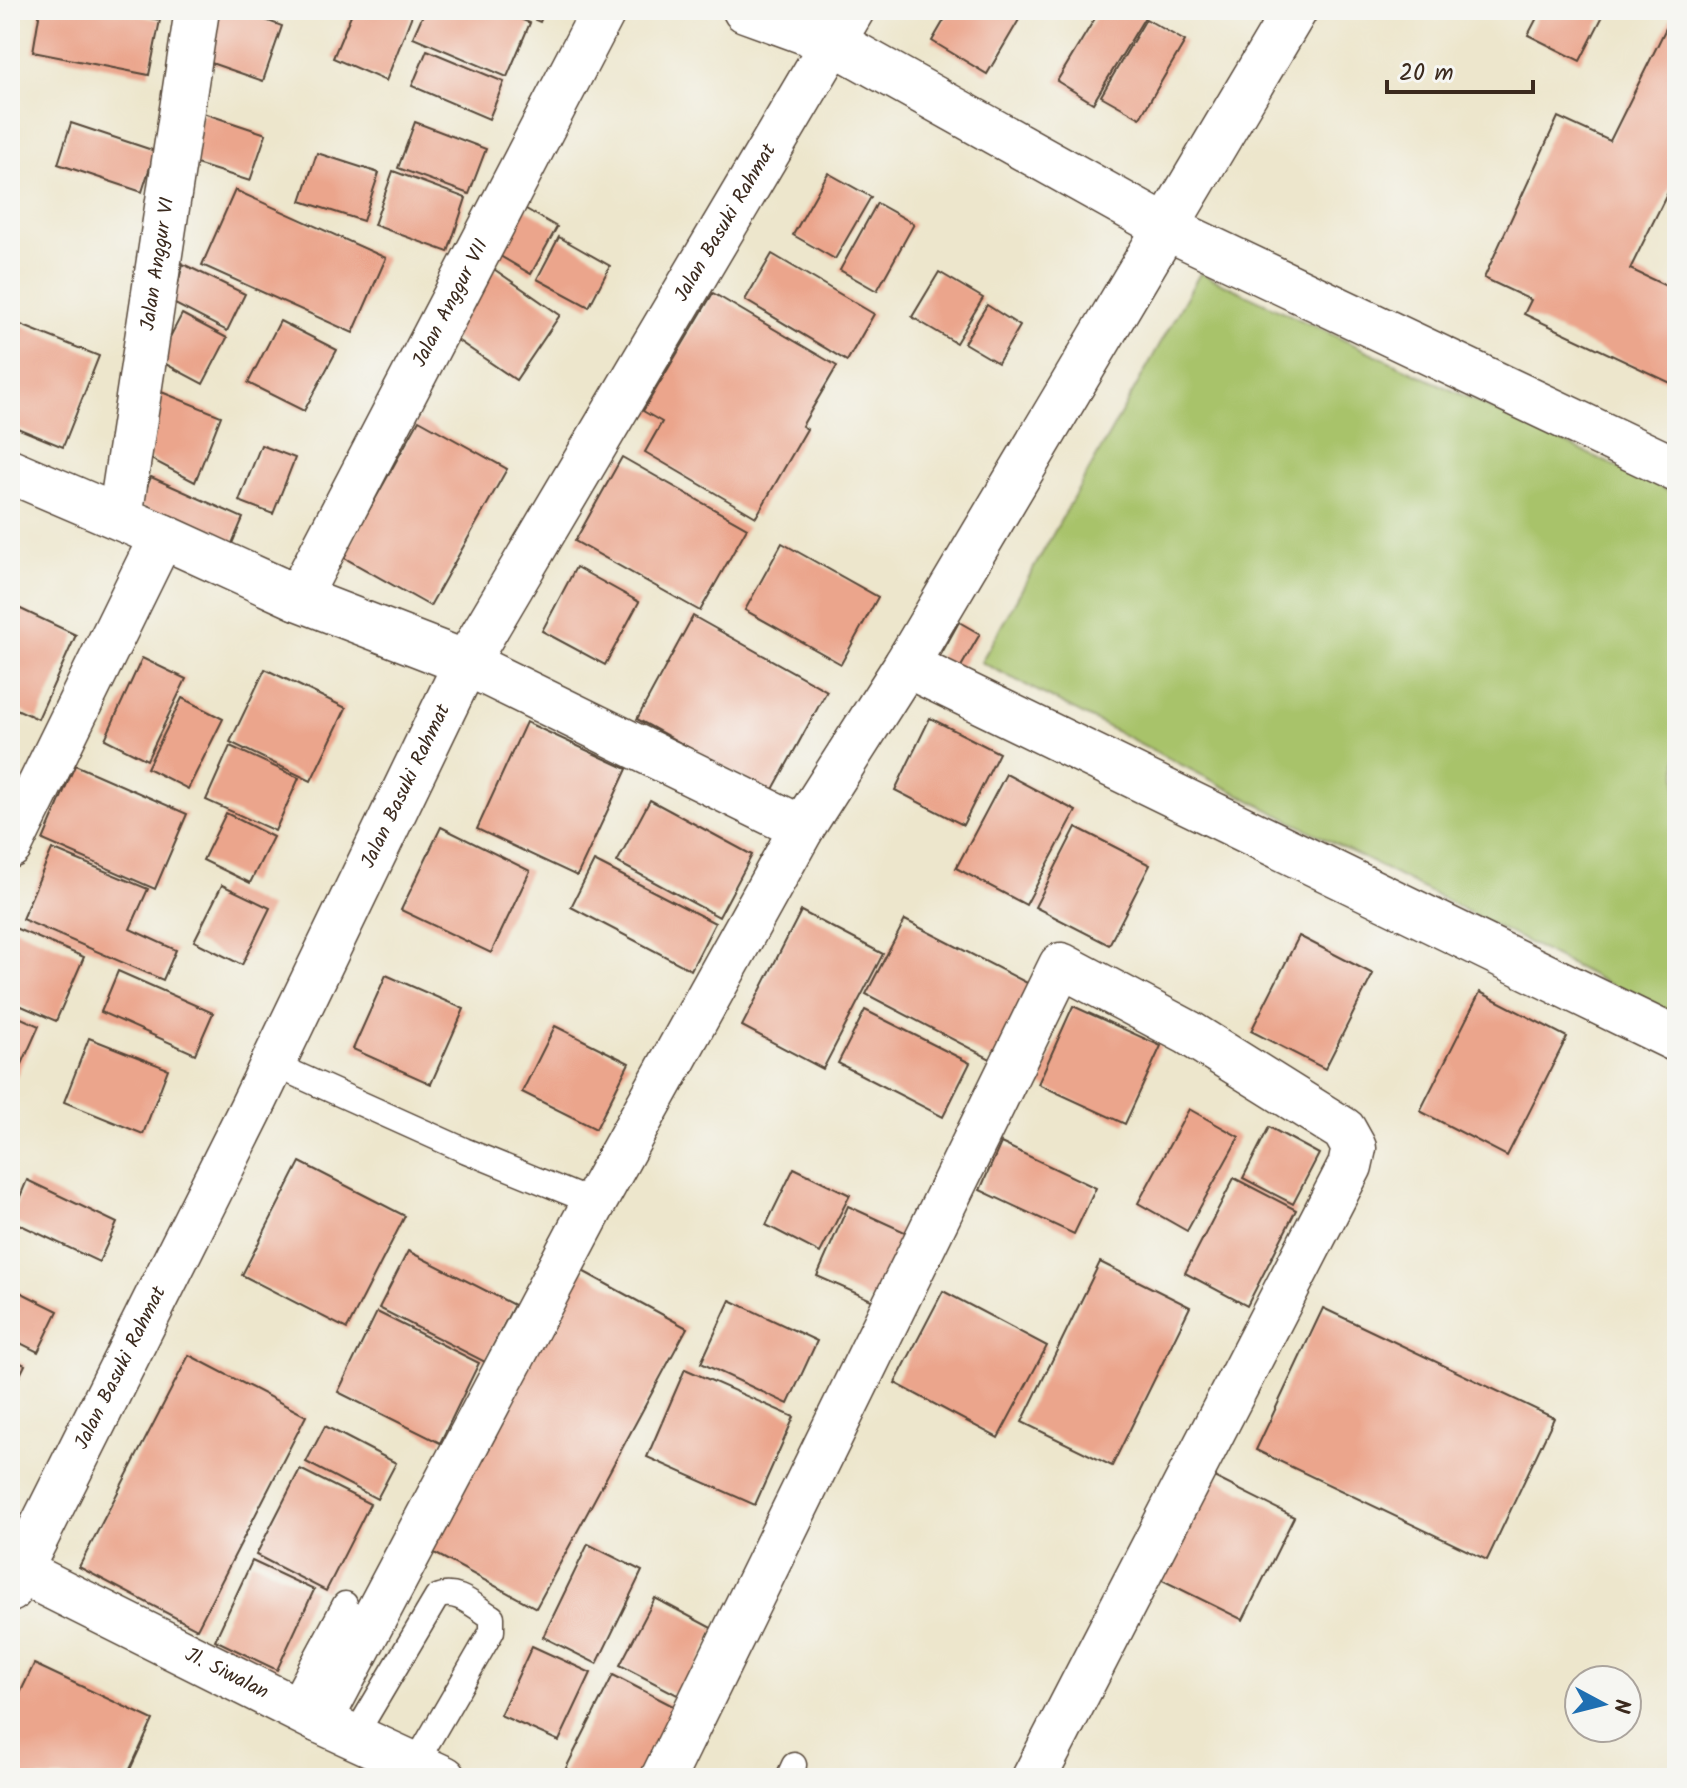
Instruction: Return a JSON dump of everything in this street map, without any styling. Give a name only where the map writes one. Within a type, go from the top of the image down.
[{"type":"street","name":"Jalan Anggur VI","points":[[120,517],[197,10]]},
{"type":"street","name":"Jalan Anggur VII","points":[[298,598],[604,10]]},
{"type":"street","points":[[745,10],[843,26],[1167,228],[1677,470]]},
{"type":"street","points":[[321,1721],[594,1203],[802,828],[906,665],[1295,10]]},
{"type":"street","name":"Jalan Basuki Rahmat","points":[[13,1576],[273,1064],[466,663],[843,26]]},
{"type":"street","points":[[10,471],[298,598],[466,663],[802,828]]},
{"type":"street","points":[[10,846],[162,536]]},
{"type":"street","points":[[906,665],[1677,1040]]},
{"type":"street","points":[[663,1778],[1061,965],[1189,1033],[1344,1130],[1354,1148],[1350,1166],[1034,1778]]},
{"type":"street","name":"Jl. Siwalan","points":[[13,1576],[429,1771]]},
{"type":"lane","points":[[273,1064],[464,1150],[594,1203]]},
{"type":"lane","points":[[321,1721],[437,1597],[446,1593],[455,1594],[492,1617],[492,1631],[429,1771]]},
{"type":"lane","points":[[321,1721],[345,1604]]},
{"type":"green space","points":[[1200,273],[1677,495],[1677,1019],[981,662]]},
{"type":"building","points":[[40,10],[110,10],[160,20],[149,75],[33,52]]},
{"type":"building","points":[[203,10],[238,10],[282,26],[263,81],[194,57]]},
{"type":"building","points":[[353,10],[414,10],[386,81],[333,58]]},
{"type":"building","points":[[425,10],[499,10],[530,23],[507,77],[413,37]]},
{"type":"building","points":[[512,10],[545,10],[540,22]]},
{"type":"building","points":[[950,10],[1017,10],[1023,13],[987,74],[932,41]]},
{"type":"building","points":[[1100,10],[1133,10],[1145,17],[1093,103],[1057,81]]},
{"type":"building","points":[[1176,10],[1195,10],[1191,18]]},
{"type":"building","points":[[1541,10],[1606,10],[1580,61],[1528,35]]},
{"type":"building","points":[[1675,10],[1677,174],[1630,269],[1677,291],[1677,386],[1524,314],[1531,300],[1484,278],[1558,117],[1610,141]]},
{"type":"building","points":[[1146,19],[1185,41],[1140,118],[1101,96]]},
{"type":"building","points":[[427,50],[504,82],[489,119],[412,86]]},
{"type":"building","points":[[203,113],[266,134],[250,181],[187,161]]},
{"type":"building","points":[[415,122],[486,149],[469,194],[398,168]]},
{"type":"building","points":[[71,123],[155,151],[142,192],[58,164]]},
{"type":"building","points":[[317,153],[379,173],[363,221],[301,201]]},
{"type":"building","points":[[393,171],[466,198],[448,252],[374,225]]},
{"type":"building","points":[[828,173],[871,197],[835,259],[793,235]]},
{"type":"building","points":[[235,190],[386,258],[353,333],[202,265]]},
{"type":"building","points":[[514,202],[557,227],[531,274],[488,249]]},
{"type":"building","points":[[877,203],[914,224],[877,291],[840,270]]},
{"type":"building","points":[[559,237],[610,266],[589,307],[537,279]]},
{"type":"building","points":[[772,254],[874,314],[847,361],[745,300]]},
{"type":"building","points":[[183,264],[245,294],[227,331],[173,303]]},
{"type":"building","points":[[491,267],[560,315],[516,380],[447,333]]},
{"type":"building","points":[[939,272],[983,298],[956,343],[912,317]]},
{"type":"building","points":[[713,293],[837,366],[802,426],[807,429],[756,517],[645,452],[662,422],[643,411]]},
{"type":"building","points":[[987,305],[1020,326],[998,363],[964,343]]},
{"type":"building","points":[[182,314],[227,338],[203,384],[158,360]]},
{"type":"building","points":[[280,321],[337,350],[304,411],[248,383]]},
{"type":"building","points":[[21,325],[99,356],[63,447],[10,425],[10,353]]},
{"type":"building","points":[[159,391],[221,416],[195,482],[149,458]]},
{"type":"building","points":[[419,420],[507,469],[430,606],[343,557]]},
{"type":"building","points":[[261,445],[295,458],[273,514],[239,501]]},
{"type":"building","points":[[622,457],[747,528],[700,611],[575,541]]},
{"type":"building","points":[[151,477],[243,518],[231,546],[139,506]]},
{"type":"building","points":[[782,543],[878,597],[841,664],[745,610]]},
{"type":"building","points":[[576,567],[639,602],[605,665],[542,631]]},
{"type":"building","points":[[10,604],[76,635],[38,719],[10,706]]},
{"type":"building","points":[[693,616],[827,691],[771,793],[637,719]]},
{"type":"building","points":[[959,622],[980,634],[959,670],[939,658]]},
{"type":"building","points":[[142,658],[186,679],[147,760],[105,739]]},
{"type":"building","points":[[265,669],[346,708],[311,781],[230,742]]},
{"type":"building","points":[[182,698],[223,719],[188,789],[147,768]]},
{"type":"building","points":[[930,718],[999,753],[963,825],[895,790]]},
{"type":"building","points":[[526,722],[627,769],[577,876],[477,829]]},
{"type":"building","points":[[230,746],[299,778],[275,831],[206,800]]},
{"type":"building","points":[[75,765],[187,814],[155,889],[43,840]]},
{"type":"building","points":[[1006,774],[1076,811],[1026,905],[956,868]]},
{"type":"building","points":[[650,800],[752,855],[719,917],[617,862]]},
{"type":"building","points":[[226,813],[273,837],[250,883],[203,860]]},
{"type":"building","points":[[441,827],[530,871],[491,953],[401,910]]},
{"type":"building","points":[[1076,827],[1150,865],[1109,945],[1035,907]]},
{"type":"building","points":[[52,849],[148,889],[130,929],[176,950],[163,980],[22,919]]},
{"type":"building","points":[[594,861],[715,923],[691,970],[571,907]]},
{"type":"building","points":[[222,885],[270,908],[242,965],[194,941]]},
{"type":"building","points":[[801,911],[883,954],[823,1069],[742,1026]]},
{"type":"building","points":[[905,920],[1035,987],[996,1062],[866,994]]},
{"type":"building","points":[[10,926],[84,957],[56,1021],[10,1001]]},
{"type":"building","points":[[1299,936],[1373,974],[1325,1069],[1251,1031]]},
{"type":"building","points":[[118,971],[213,1013],[195,1054],[101,1012]]},
{"type":"building","points":[[386,975],[464,1009],[431,1084],[353,1049]]},
{"type":"building","points":[[1480,992],[1567,1037],[1507,1156],[1420,1111]]},
{"type":"building","points":[[1073,1006],[1161,1046],[1125,1124],[1038,1084]]},
{"type":"building","points":[[865,1010],[970,1063],[943,1117],[838,1063]]},
{"type":"building","points":[[10,1013],[39,1026],[10,1091]]},
{"type":"building","points":[[555,1026],[629,1063],[596,1129],[522,1092]]},
{"type":"building","points":[[89,1038],[168,1069],[143,1134],[64,1102]]},
{"type":"building","points":[[1189,1109],[1239,1137],[1187,1231],[1138,1203]]},
{"type":"building","points":[[1269,1127],[1319,1154],[1293,1204],[1243,1178]]},
{"type":"building","points":[[1001,1143],[1096,1188],[1074,1234],[980,1190]]},
{"type":"building","points":[[300,1162],[405,1216],[347,1329],[242,1275]]},
{"type":"building","points":[[794,1168],[850,1195],[820,1253],[766,1225]]},
{"type":"building","points":[[1234,1178],[1296,1210],[1247,1306],[1185,1273]]},
{"type":"building","points":[[27,1180],[117,1223],[99,1262],[10,1220]]},
{"type":"building","points":[[848,1206],[918,1238],[887,1307],[817,1276]]},
{"type":"building","points":[[408,1251],[514,1305],[485,1362],[379,1308]]},
{"type":"building","points":[[1100,1262],[1190,1307],[1112,1466],[1022,1422]]},
{"type":"building","points":[[577,1268],[687,1328],[536,1608],[427,1549]]},
{"type":"building","points":[[10,1287],[58,1311],[38,1352],[10,1338]]},
{"type":"building","points":[[943,1291],[1047,1346],[998,1438],[895,1383]]},
{"type":"building","points":[[730,1300],[817,1341],[788,1404],[701,1363]]},
{"type":"building","points":[[1323,1308],[1554,1418],[1487,1560],[1256,1450]]},
{"type":"building","points":[[377,1312],[479,1363],[440,1443],[338,1392]]},
{"type":"building","points":[[189,1355],[306,1416],[197,1629],[79,1567]]},
{"type":"building","points":[[10,1358],[25,1365],[10,1395]]},
{"type":"building","points":[[685,1369],[794,1417],[755,1505],[647,1457]]},
{"type":"building","points":[[325,1426],[396,1463],[377,1499],[306,1462]]},
{"type":"building","points":[[300,1469],[370,1504],[326,1591],[256,1555]]},
{"type":"building","points":[[1204,1472],[1294,1517],[1243,1620],[1152,1575]]},
{"type":"building","points":[[588,1544],[642,1571],[597,1664],[543,1637]]},
{"type":"building","points":[[252,1561],[314,1590],[277,1670],[215,1640]]},
{"type":"building","points":[[655,1598],[715,1630],[681,1697],[620,1665]]},
{"type":"building","points":[[532,1646],[591,1673],[559,1741],[500,1715]]},
{"type":"building","points":[[34,1664],[153,1720],[126,1778],[10,1778],[10,1714]]},
{"type":"building","points":[[613,1675],[677,1708],[642,1778],[561,1778]]}]
